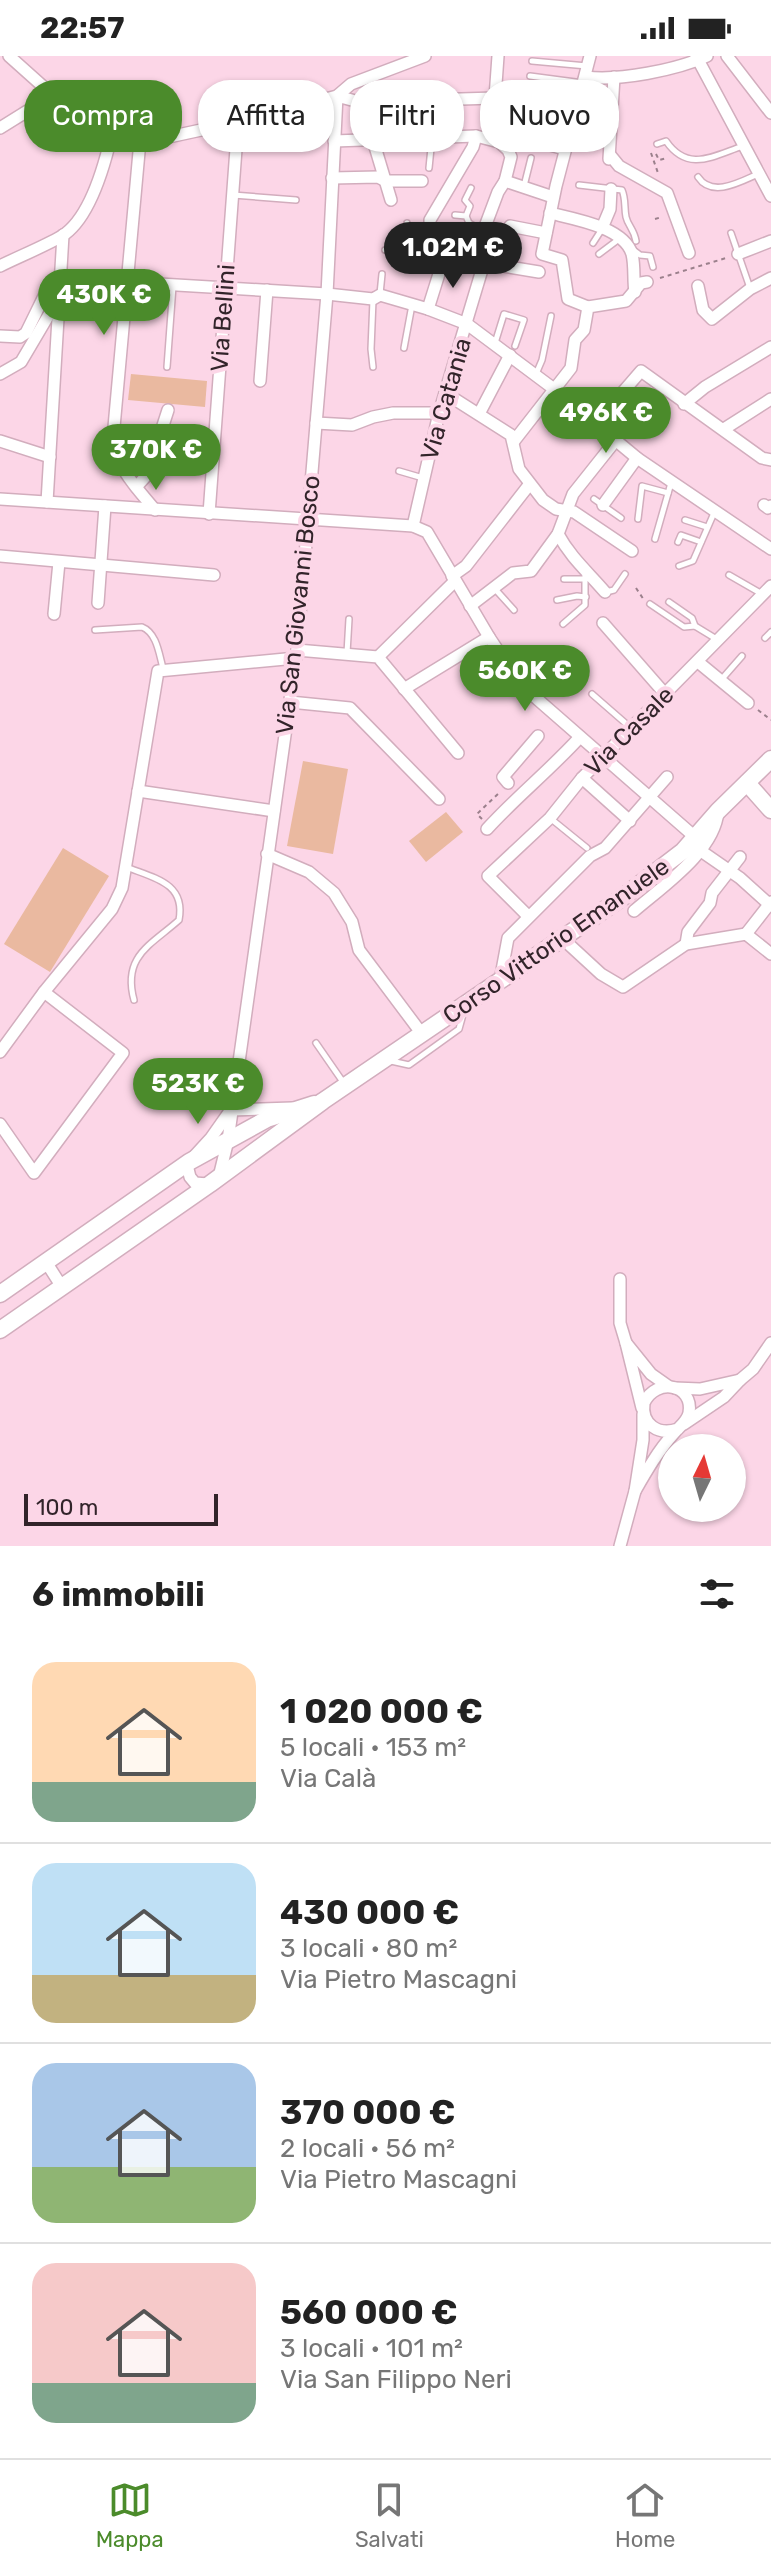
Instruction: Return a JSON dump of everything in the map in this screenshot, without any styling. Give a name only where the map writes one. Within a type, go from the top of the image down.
[{"type":"main road","name":"Corso Vittorio Emanuele","points":[[323,1101],[563,939],[683,851],[698,844],[718,811],[771,759]]},
{"type":"main road","points":[[747,783],[771,810]]},
{"type":"main road","points":[[0,1294],[189,1162],[267,1119],[323,1101]]},
{"type":"main road","points":[[2,1324],[62,1287],[323,1101]]},
{"type":"street","points":[[9,56],[36,80]]},
{"type":"street","points":[[334,97],[351,84],[425,56]]},
{"type":"street","points":[[496,80],[498,56]]},
{"type":"street","points":[[727,56],[771,113]]},
{"type":"street","points":[[587,71],[614,77],[675,68],[701,57],[771,196]]},
{"type":"street","points":[[614,77],[610,158],[667,193],[689,253]]},
{"type":"street","points":[[337,96],[359,102],[480,99]]},
{"type":"street","name":"Via San Giovanni Bosco","points":[[334,141],[337,96]]},
{"type":"street","points":[[0,128],[24,113]]},
{"type":"street","points":[[464,136],[480,137]]},
{"type":"street","points":[[428,309],[437,261],[430,220],[473,147],[476,136]]},
{"type":"street","points":[[334,141],[350,141]]},
{"type":"street","points":[[0,266],[63,235],[82,217],[108,152]]},
{"type":"street","points":[[139,152],[113,438],[115,454],[123,472],[155,510]]},
{"type":"street","name":"Via Bellini","points":[[209,514],[236,152]]},
{"type":"street","name":"Via San Giovanni Bosco","points":[[214,1181],[228,1140],[296,654],[327,294],[333,152]]},
{"type":"street","points":[[377,152],[391,200]]},
{"type":"street","points":[[509,152],[511,157],[505,181],[553,197]]},
{"type":"street","points":[[565,152],[542,254],[562,260],[568,299],[588,307],[626,301],[641,283],[647,282]]},
{"type":"street","points":[[332,178],[378,177],[386,181],[422,181]]},
{"type":"street","name":"Via Catania","points":[[413,526],[439,413],[484,264],[483,232],[505,181]]},
{"type":"street","points":[[602,228],[610,209],[611,189]]},
{"type":"street","points":[[550,213],[602,228],[628,242],[633,257],[635,292]]},
{"type":"street","points":[[510,226],[546,233]]},
{"type":"street","points":[[47,502],[63,235]]},
{"type":"street","points":[[738,254],[771,241]]},
{"type":"street","points":[[412,258],[539,272]]},
{"type":"street","points":[[0,336],[20,337],[26,333],[52,280],[60,278],[376,297],[413,304],[467,324],[495,344],[512,350],[535,375],[596,423],[669,488],[714,512],[771,549]]},
{"type":"street","points":[[698,286],[703,310],[712,319],[750,289],[771,278]]},
{"type":"street","points":[[260,381],[267,290]]},
{"type":"street","points":[[0,374],[21,362],[58,298]]},
{"type":"street","points":[[514,441],[571,368],[575,340],[584,330],[588,307]]},
{"type":"street","points":[[684,404],[705,387],[771,347]]},
{"type":"street","points":[[479,414],[512,350]]},
{"type":"street","points":[[596,423],[641,371],[762,458],[771,460]]},
{"type":"street","points":[[445,393],[511,435],[519,469],[543,500],[632,551]]},
{"type":"street","points":[[724,429],[771,399]]},
{"type":"street","points":[[136,487],[147,475],[168,410]]},
{"type":"street","points":[[316,423],[352,425],[393,413],[439,413]]},
{"type":"street","points":[[470,606],[513,573],[531,571],[558,534],[561,510],[616,440]]},
{"type":"street","points":[[0,441],[50,457]]},
{"type":"street","points":[[599,502],[637,458]]},
{"type":"street","points":[[378,657],[466,566],[529,485]]},
{"type":"street","points":[[0,499],[413,526],[427,532],[520,684],[650,797],[698,844],[771,904],[746,934],[686,944],[623,987],[601,974],[563,939]]},
{"type":"street","points":[[98,603],[105,506]]},
{"type":"street","points":[[558,534],[571,557],[605,592]]},
{"type":"street","points":[[0,556],[214,575]]},
{"type":"street","points":[[54,614],[59,562]]},
{"type":"street","name":"Via Casale","points":[[528,916],[488,876],[550,818],[582,778],[767,590]]},
{"type":"street","points":[[603,623],[666,695]]},
{"type":"street","points":[[404,689],[489,637]]},
{"type":"street","points":[[0,1052],[112,909],[122,888],[161,670],[296,654],[378,657],[458,753]]},
{"type":"street","points":[[698,662],[748,703]]},
{"type":"street","points":[[290,702],[350,708],[439,799]]},
{"type":"street","points":[[508,783],[503,777],[538,736]]},
{"type":"street","points":[[487,829],[580,737]]},
{"type":"street","points":[[500,982],[508,938],[590,856],[605,848],[667,777]]},
{"type":"street","points":[[582,778],[630,821]]},
{"type":"street","points":[[138,791],[274,811]]},
{"type":"street","points":[[634,911],[698,844]]},
{"type":"street","points":[[267,854],[309,872],[334,893],[352,922],[359,950],[422,1034]]},
{"type":"street","points":[[686,944],[688,932],[710,903],[712,893],[740,857]]},
{"type":"street","points":[[746,934],[771,954]]},
{"type":"street","points":[[0,1124],[34,1173],[123,1053],[44,992]]},
{"type":"street","points":[[214,1181],[202,1185],[195,1183],[188,1169],[189,1162],[231,1110],[300,1108]]},
{"type":"street","points":[[46,1262],[62,1287]]},
{"type":"street","points":[[620,1279],[620,1323],[643,1412],[655,1430],[663,1432],[680,1427],[724,1397],[753,1369],[771,1343]]},
{"type":"street","points":[[626,1343],[651,1374],[681,1391],[689,1404],[689,1411],[680,1427],[652,1460],[635,1491]]},
{"type":"street","points":[[620,1546],[635,1491],[647,1395],[660,1386],[700,1389],[740,1380]]},
{"type":"lane","points":[[532,61],[587,71]]},
{"type":"lane","points":[[530,76],[587,71]]},
{"type":"lane","points":[[657,144],[666,141],[680,157],[692,160],[744,146]]},
{"type":"lane","points":[[429,168],[431,152]]},
{"type":"lane","points":[[523,187],[531,158]]},
{"type":"lane","points":[[698,177],[703,185],[713,188],[737,183],[759,173]]},
{"type":"lane","points":[[579,185],[622,190],[625,194],[626,219],[634,229],[628,242],[599,254]]},
{"type":"lane","points":[[471,188],[465,200],[470,206],[466,216],[469,223],[483,232]]},
{"type":"lane","points":[[232,195],[296,200]]},
{"type":"lane","points":[[455,215],[466,216]]},
{"type":"lane","points":[[407,223],[412,258]]},
{"type":"lane","points":[[593,243],[602,228]]},
{"type":"lane","points":[[731,233],[750,289]]},
{"type":"lane","points":[[628,242],[640,255],[650,256],[653,267]]},
{"type":"lane","points":[[385,250],[402,251],[412,258]]},
{"type":"lane","points":[[373,367],[371,349],[376,297],[382,274]]},
{"type":"lane","points":[[167,367],[173,285]]},
{"type":"lane","points":[[404,348],[413,304]]},
{"type":"lane","points":[[495,344],[504,314],[524,320],[512,350]]},
{"type":"lane","points":[[535,375],[542,360],[551,316]]},
{"type":"lane","points":[[399,471],[424,478]]},
{"type":"lane","points":[[638,519],[642,486],[669,488],[655,539]]},
{"type":"lane","points":[[599,502],[621,518]]},
{"type":"lane","points":[[679,566],[693,561],[714,512]]},
{"type":"lane","points":[[685,520],[707,527]]},
{"type":"lane","points":[[678,542],[681,535],[701,542]]},
{"type":"lane","points":[[563,624],[585,605],[586,597],[585,574],[564,579]]},
{"type":"lane","points":[[605,592],[614,590],[625,574]]},
{"type":"lane","points":[[729,575],[767,590]]},
{"type":"lane","points":[[495,589],[514,610]]},
{"type":"lane","points":[[557,600],[586,597]]},
{"type":"lane","points":[[669,602],[692,618],[695,626]]},
{"type":"lane","points":[[650,604],[684,627],[695,626],[719,641]]},
{"type":"lane","points":[[347,654],[349,619]]},
{"type":"lane","points":[[95,630],[148,629],[154,637],[161,670]]},
{"type":"lane","points":[[765,638],[771,632]]},
{"type":"lane","points":[[720,680],[742,656]]},
{"type":"lane","points":[[592,694],[631,728]]},
{"type":"lane","points":[[550,818],[587,848]]},
{"type":"lane","points":[[125,867],[163,882],[176,892],[181,906],[179,920],[144,946],[135,961],[129,984],[134,1000]]},
{"type":"lane","points":[[386,1060],[409,1065],[459,1029],[465,1005]]},
{"type":"lane","points":[[316,1043],[346,1086]]},
{"type":"path","points":[[652,157],[650,153],[655,152],[659,160],[667,158]]},
{"type":"path","points":[[483,232],[507,239],[510,226]]},
{"type":"path","points":[[647,282],[738,254]]},
{"type":"path","points":[[636,588],[641,599]]},
{"type":"path","points":[[748,703],[771,720]]},
{"type":"path","points":[[477,814],[491,801]]},
{"type":"shaded area","points":[[131,374],[207,381],[205,407],[128,400]]},
{"type":"shaded area","points":[[303,761],[348,769],[333,854],[287,846]]},
{"type":"shaded area","points":[[446,812],[463,832],[426,862],[409,841]]},
{"type":"shaded area","points":[[63,848],[109,876],[50,972],[4,944]]}]
